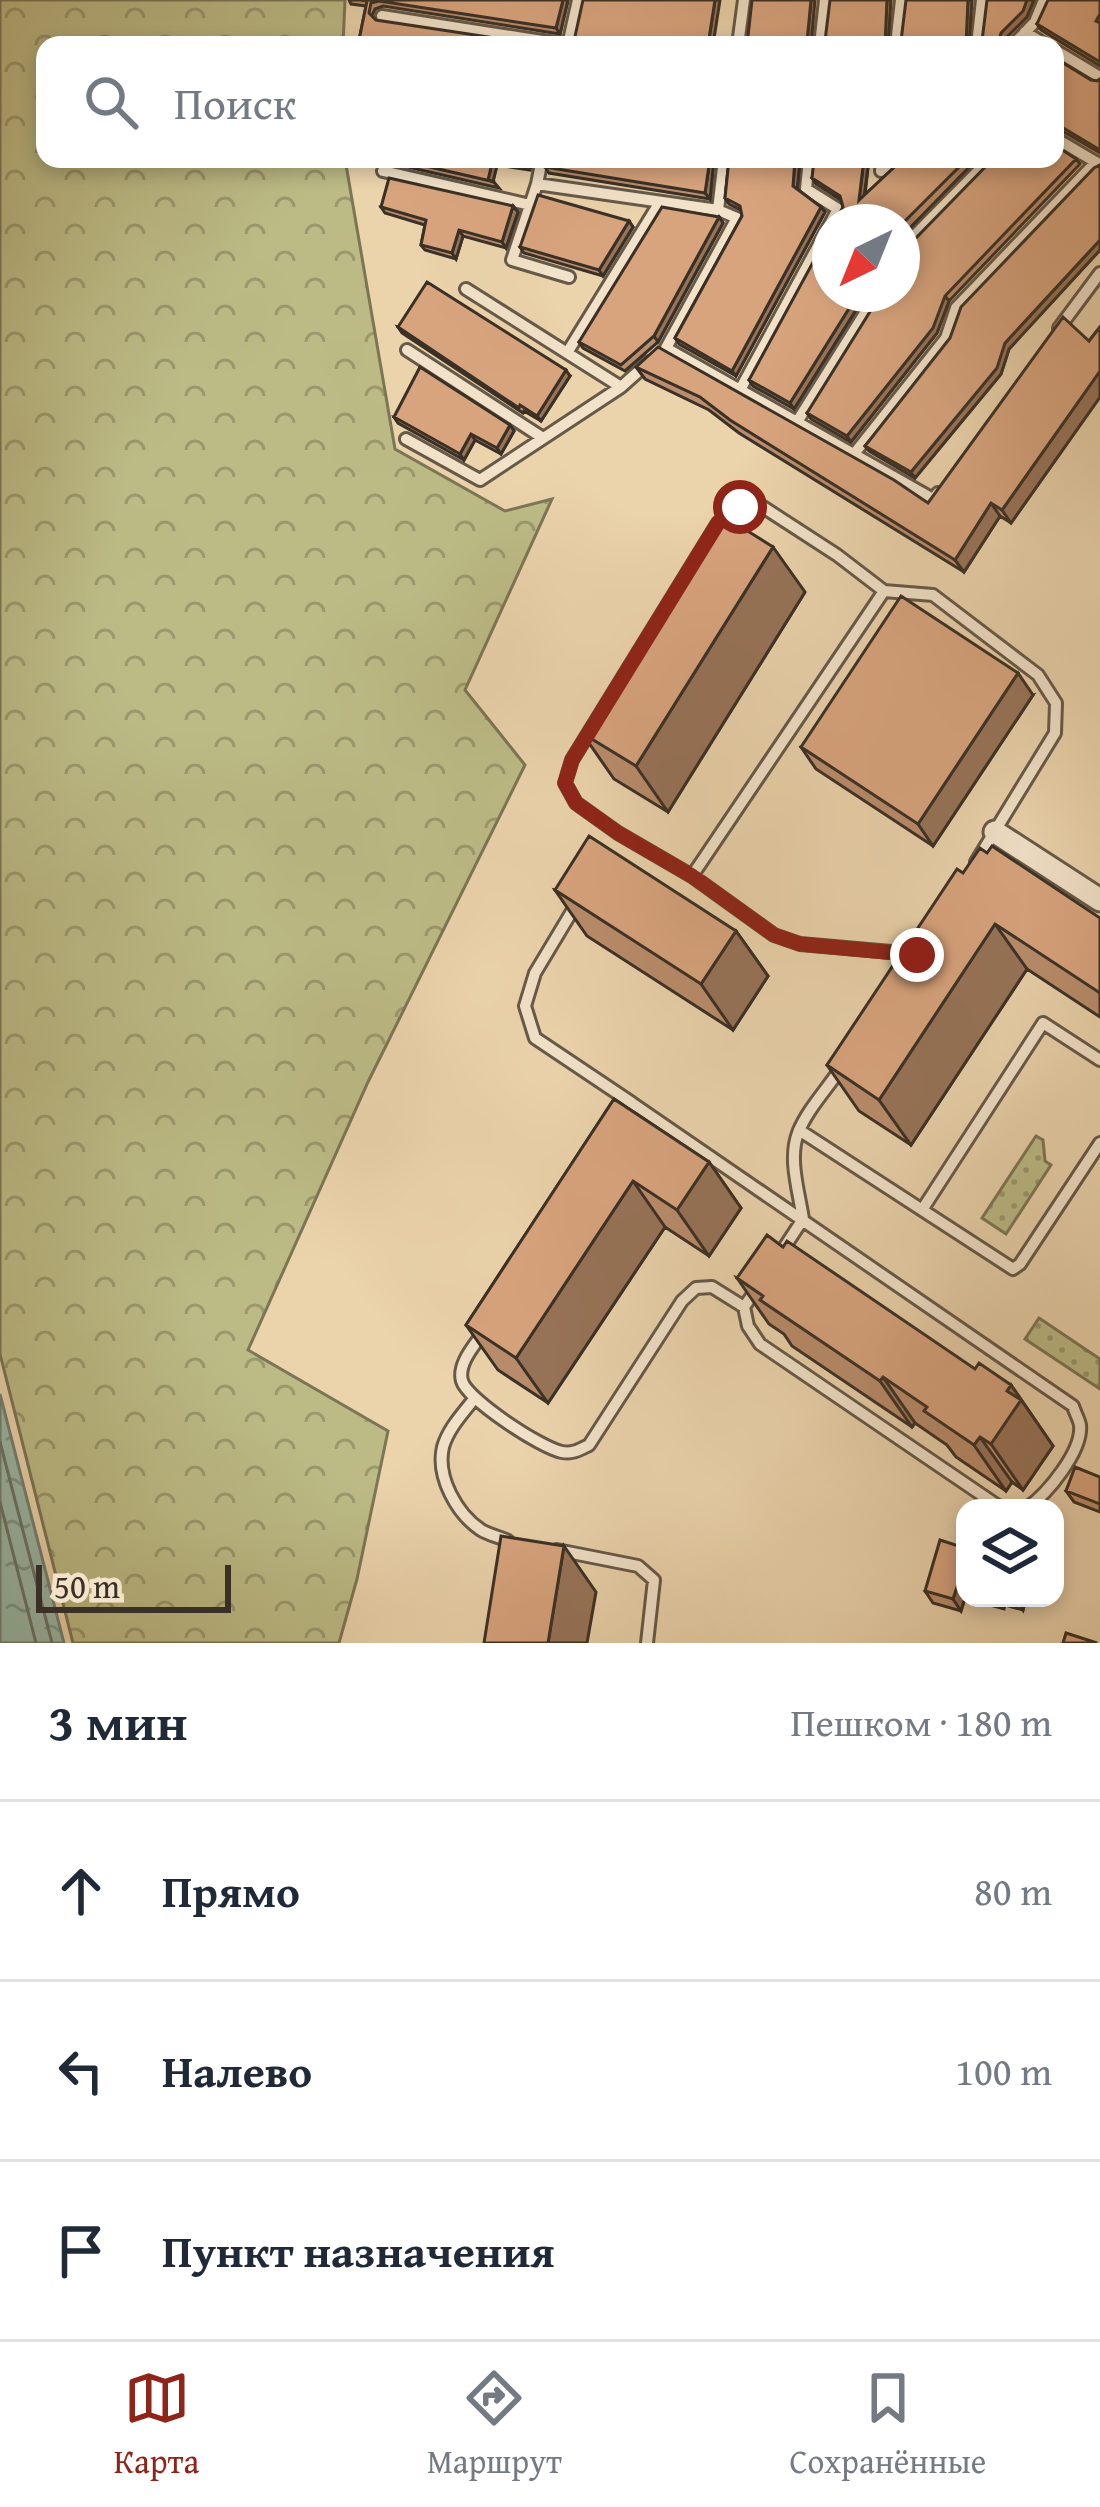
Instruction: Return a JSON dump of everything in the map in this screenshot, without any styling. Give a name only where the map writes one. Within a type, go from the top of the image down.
[{"type":"street","points":[[995,832],[1100,900]]},
{"type":"lane","points":[[570,36],[578,0]]},
{"type":"lane","points":[[739,36],[743,0]]},
{"type":"lane","points":[[821,36],[825,0]]},
{"type":"lane","points":[[897,36],[902,0]]},
{"type":"lane","points":[[977,36],[982,0]]},
{"type":"lane","points":[[1021,36],[1035,22],[1045,0]]},
{"type":"lane","points":[[382,16],[510,36]]},
{"type":"lane","points":[[1025,32],[1031,36]]},
{"type":"lane","points":[[1064,55],[1100,77]]},
{"type":"lane","points":[[854,454],[946,338],[956,308],[1098,164],[1064,143]]},
{"type":"lane","points":[[540,168],[512,260],[568,277]]},
{"type":"lane","points":[[718,210],[723,168]]},
{"type":"lane","points":[[808,168],[806,189],[830,204]]},
{"type":"lane","points":[[920,230],[981,168]]},
{"type":"lane","points":[[382,171],[530,206]]},
{"type":"lane","points":[[406,439],[480,480],[621,387],[665,348],[737,218],[718,210],[537,184]]},
{"type":"lane","points":[[567,353],[660,202]]},
{"type":"lane","points":[[740,390],[812,258]]},
{"type":"lane","points":[[1044,348],[1100,273]]},
{"type":"lane","points":[[466,290],[621,387]]},
{"type":"lane","points":[[797,422],[866,312]]},
{"type":"lane","points":[[665,348],[933,499],[947,480]]},
{"type":"lane","points":[[407,350],[543,438]]},
{"type":"lane","points":[[917,955],[800,944],[774,935],[692,876],[576,803],[565,783],[572,760],[718,523],[740,507],[763,507],[884,591],[933,596],[1038,675],[1056,703],[1055,733],[973,867]]},
{"type":"lane","points":[[692,876],[884,591]]},
{"type":"lane","points":[[607,853],[618,833]]},
{"type":"lane","points":[[583,893],[536,973],[525,1006],[535,1038],[1073,1406],[1080,1426],[1078,1447],[1040,1499]]},
{"type":"lane","points":[[904,974],[928,937]]},
{"type":"lane","points":[[922,1210],[1042,1023],[1100,1060]]},
{"type":"lane","points":[[780,1254],[803,1219],[794,1148],[799,1130],[852,1052]]},
{"type":"lane","points":[[620,1122],[632,1103]]},
{"type":"lane","points":[[799,1130],[1013,1269],[1021,1264],[1100,1143]]},
{"type":"lane","points":[[744,1307],[768,1272]]},
{"type":"lane","points":[[498,1310],[461,1366],[462,1383],[474,1399],[550,1449],[568,1454],[589,1445],[682,1301],[696,1288],[712,1287],[744,1307],[748,1326],[760,1344],[987,1499]]},
{"type":"lane","points":[[474,1399],[443,1448],[444,1477],[458,1508],[481,1530],[530,1545]]},
{"type":"lane","points":[[505,1561],[508,1541]]},
{"type":"lane","points":[[551,1549],[638,1566],[654,1580],[646,1643]]},
{"type":"green space","points":[[0,0],[345,0],[343,36],[36,36],[36,168],[347,168],[395,449],[505,511],[552,499],[465,690],[525,765],[368,1082],[248,1350],[388,1431],[339,1643],[73,1643],[0,1354]]},
{"type":"green space","points":[[1036,1136],[1043,1140],[1045,1161],[1051,1165],[1006,1234],[982,1218]]},
{"type":"green space","points":[[1039,1318],[1100,1359],[1100,1389],[1025,1339]]},
{"type":"water","points":[[0,1394],[64,1643],[0,1643]]},
{"type":"building","points":[[361,0],[563,0],[556,28],[379,1],[371,3],[369,13],[376,20],[482,36],[360,36],[367,1]]},
{"type":"building","points":[[583,0],[715,0],[709,36],[575,36]]},
{"type":"building","points":[[752,0],[811,0],[808,36],[748,36]]},
{"type":"building","points":[[830,0],[887,0],[885,36],[826,36]]},
{"type":"building","points":[[906,0],[968,0],[966,36],[902,36]]},
{"type":"building","points":[[987,0],[1027,0],[1000,36],[983,36]]},
{"type":"building","points":[[1048,0],[1100,0],[1096,21],[1100,23],[1100,62],[1064,36],[1037,24]]},
{"type":"building","points":[[1064,64],[1091,80],[1100,79],[1100,150],[1064,128]]},
{"type":"building","points":[[1064,151],[1076,159],[945,296],[933,328],[847,436],[807,413],[870,312],[920,312],[920,234],[984,168],[1064,168]]},
{"type":"building","points":[[1100,165],[1100,240],[1005,343],[997,368],[911,472],[865,446],[950,338],[961,307]]},
{"type":"building","points":[[434,168],[491,168],[488,180],[495,182]]},
{"type":"building","points":[[551,168],[709,168],[705,193]]},
{"type":"building","points":[[728,168],[794,168],[793,186],[817,204],[812,204],[812,224],[732,371],[675,338],[742,216],[740,206],[725,198]]},
{"type":"building","points":[[813,168],[863,168],[859,200],[893,168],[958,168],[920,206],[842,204],[840,196],[812,178]]},
{"type":"building","points":[[389,178],[513,206],[502,242],[459,230],[452,253],[421,245],[426,220],[381,207]]},
{"type":"building","points":[[538,195],[629,221],[599,270],[520,247]]},
{"type":"building","points":[[662,207],[719,217],[654,336],[621,365],[579,342]]},
{"type":"building","points":[[812,264],[812,312],[847,312],[790,403],[749,380]]},
{"type":"building","points":[[427,282],[566,370],[537,416],[398,327]]},
{"type":"building","points":[[1063,317],[1089,341],[1100,327],[1100,371],[1002,510],[991,503],[955,560],[700,397],[636,367],[658,347],[928,503]]},
{"type":"building","points":[[420,367],[510,425],[497,448],[471,434],[460,454],[394,417]]},
{"type":"building","points":[[719,513],[773,547],[636,766],[582,733]]},
{"type":"building","points":[[901,596],[1018,673],[918,824],[801,747]]},
{"type":"building","points":[[589,836],[736,931],[701,984],[555,890]]},
{"type":"building","points":[[992,846],[1100,918],[1100,993],[995,924],[879,1100],[827,1065],[957,869],[963,873],[980,848],[987,853]]},
{"type":"building","points":[[614,1099],[709,1162],[677,1210],[633,1181],[516,1358],[466,1325]]},
{"type":"building","points":[[767,1235],[783,1247],[787,1241],[975,1369],[979,1363],[1011,1385],[1007,1391],[1021,1400],[991,1444],[980,1437],[974,1445],[883,1377],[880,1381],[760,1300],[763,1296],[737,1278]]},
{"type":"building","points":[[1075,1467],[1100,1477],[1100,1504],[1066,1491]]},
{"type":"building","points":[[501,1536],[564,1546],[548,1643],[484,1643]]},
{"type":"building","points":[[940,1540],[956,1545],[953,1599],[925,1591]]},
{"type":"building","points":[[1066,1633],[1097,1643],[1063,1643]]},
{"type":"route","points":[[740,507],[718,523],[572,760],[565,783],[576,803],[692,876],[774,935],[800,944],[917,955]]}]
